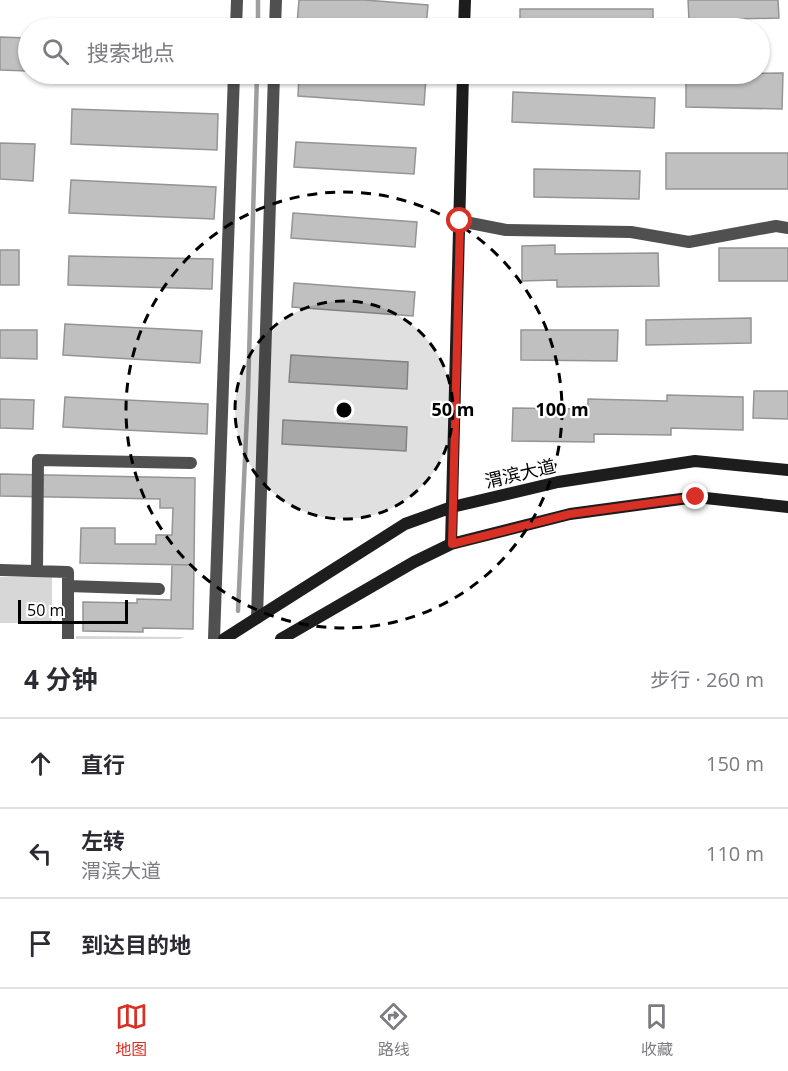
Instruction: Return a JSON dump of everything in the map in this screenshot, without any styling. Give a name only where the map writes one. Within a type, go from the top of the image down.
[{"type":"main road","points":[[464,18],[465,0]]},
{"type":"main road","points":[[452,544],[463,84]]},
{"type":"main road","name":"渭滨大道","points":[[224,639],[405,524],[452,507],[558,482],[695,461],[788,470]]},
{"type":"main road","points":[[280,639],[414,562],[452,544],[570,514],[696,497],[788,507]]},
{"type":"street","points":[[236,18],[237,0]]},
{"type":"street","points":[[275,18],[276,0]]},
{"type":"street","points":[[214,639],[234,84]]},
{"type":"street","points":[[257,618],[274,84]]},
{"type":"street","points":[[460,221],[506,230],[631,232],[689,242],[776,226],[788,228]]},
{"type":"street","points":[[37,571],[38,460],[191,463]]},
{"type":"street","points":[[0,570],[68,572],[68,639]]},
{"type":"street","points":[[68,586],[159,589]]},
{"type":"shaded area","points":[[0,577],[52,577],[52,623],[0,623]]},
{"type":"shaded area","points":[[76,636],[184,637],[180,639],[76,639]]},
{"type":"building","points":[[299,0],[365,0],[428,5],[427,18],[298,18]]},
{"type":"building","points":[[688,0],[778,0],[779,18],[689,18]]},
{"type":"building","points":[[520,9],[653,9],[653,18],[520,18]]},
{"type":"building","points":[[0,37],[18,38],[18,71],[0,70]]},
{"type":"building","points":[[770,73],[783,73],[782,109],[686,107],[686,84],[770,84]]},
{"type":"building","points":[[299,84],[426,84],[424,105],[298,96]]},
{"type":"building","points":[[513,92],[655,98],[654,128],[512,122]]},
{"type":"building","points":[[72,109],[218,114],[217,150],[71,144]]},
{"type":"building","points":[[296,142],[416,148],[414,174],[294,167]]},
{"type":"building","points":[[0,143],[35,144],[33,181],[0,179]]},
{"type":"building","points":[[666,153],[788,153],[788,189],[666,189]]},
{"type":"building","points":[[534,169],[640,171],[639,199],[534,197]]},
{"type":"building","points":[[71,180],[216,187],[214,219],[69,213]]},
{"type":"building","points":[[293,213],[417,222],[415,247],[291,238]]},
{"type":"building","points":[[555,245],[555,254],[658,253],[659,286],[557,287],[557,280],[522,281],[522,246]]},
{"type":"building","points":[[719,248],[788,248],[788,281],[719,281]]},
{"type":"building","points":[[0,250],[19,250],[19,285],[0,285]]},
{"type":"building","points":[[69,256],[213,259],[212,289],[68,285]]},
{"type":"building","points":[[294,283],[415,292],[413,316],[292,307]]},
{"type":"building","points":[[751,318],[751,343],[646,345],[646,320]]},
{"type":"building","points":[[65,324],[202,331],[200,363],[63,355]]},
{"type":"building","points":[[0,330],[37,330],[37,359],[0,358]]},
{"type":"building","points":[[521,330],[618,330],[617,361],[521,360]]},
{"type":"building","points":[[291,355],[408,362],[407,389],[289,382]]},
{"type":"building","points":[[754,391],[788,391],[788,419],[753,418]]},
{"type":"building","points":[[667,395],[743,397],[743,430],[671,428],[671,435],[594,434],[594,442],[512,441],[513,408],[588,409],[588,399],[667,401]]},
{"type":"building","points":[[65,397],[208,404],[207,434],[63,427]]},
{"type":"building","points":[[0,399],[34,400],[33,429],[0,428]]},
{"type":"building","points":[[283,420],[407,427],[406,451],[282,444]]},
{"type":"building","points":[[0,474],[195,478],[194,565],[80,563],[81,528],[115,528],[115,544],[156,544],[156,535],[172,535],[173,508],[160,508],[160,499],[0,496]]},
{"type":"building","points":[[172,565],[194,565],[193,629],[143,628],[143,632],[83,631],[83,602],[137,603],[137,599],[171,600]]},
{"type":"waterway","points":[[258,0],[258,18]]},
{"type":"waterway","points":[[238,611],[248,393],[257,84]]},
{"type":"route","points":[[460,221],[452,544],[570,514],[696,497]]}]
